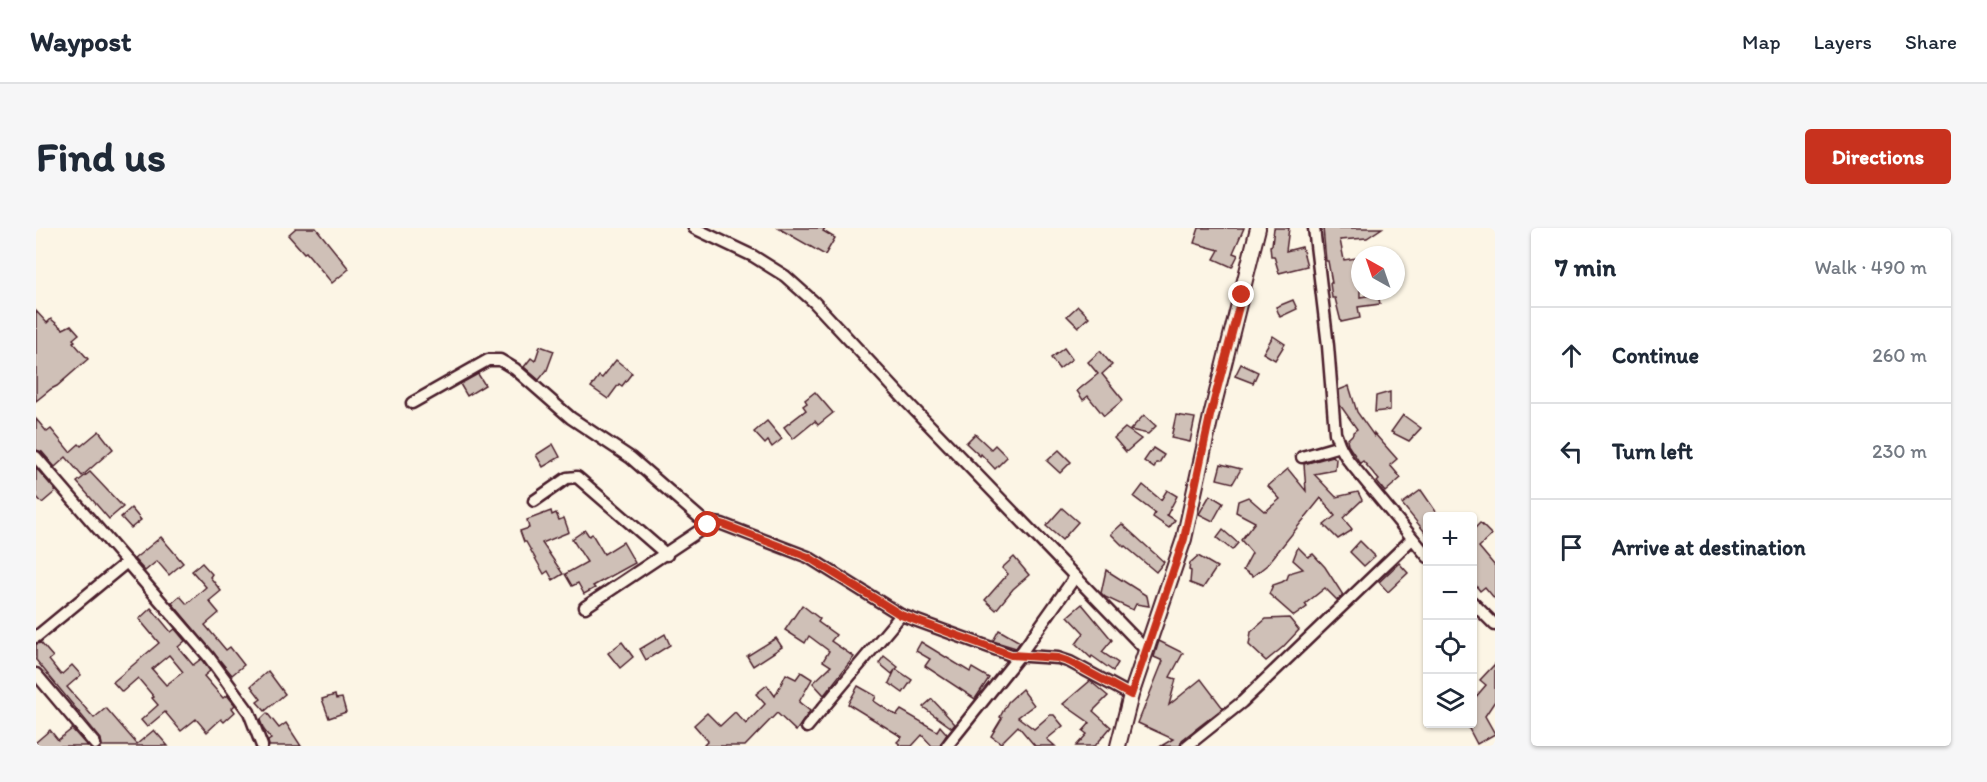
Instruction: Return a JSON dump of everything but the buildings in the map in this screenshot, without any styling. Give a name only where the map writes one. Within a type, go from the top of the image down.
[{"type":"street","points":[[694,228],[753,256],[784,276],[814,302],[905,400],[1146,650]]},
{"type":"street","points":[[1118,746],[1131,695],[1184,539],[1210,416],[1258,228]]},
{"type":"street","points":[[1314,228],[1328,346],[1335,433],[1348,460],[1423,551]]},
{"type":"street","points":[[412,404],[488,360],[500,360],[515,369],[571,418],[631,458],[708,525]]},
{"type":"street","points":[[1302,457],[1340,446]]},
{"type":"street","points":[[36,456],[208,657],[249,712],[262,746]]},
{"type":"street","points":[[534,501],[567,478],[578,477],[667,555]]},
{"type":"street","points":[[585,608],[667,555],[708,525],[722,524],[808,557],[901,615],[1011,655],[1058,658],[1070,662],[1131,695]]},
{"type":"street","points":[[1187,746],[1242,702],[1412,539]]},
{"type":"street","points":[[36,637],[127,562]]},
{"type":"street","points":[[946,746],[1019,656],[1075,577]]},
{"type":"street","points":[[1477,606],[1495,625]]},
{"type":"street","points":[[807,727],[901,615]]},
{"type":"street","points":[[36,674],[94,744]]},
{"type":"route","points":[[708,525],[722,524],[808,557],[901,615],[1011,655],[1058,658],[1070,662],[1131,695],[1184,539],[1210,416],[1242,295]]}]
